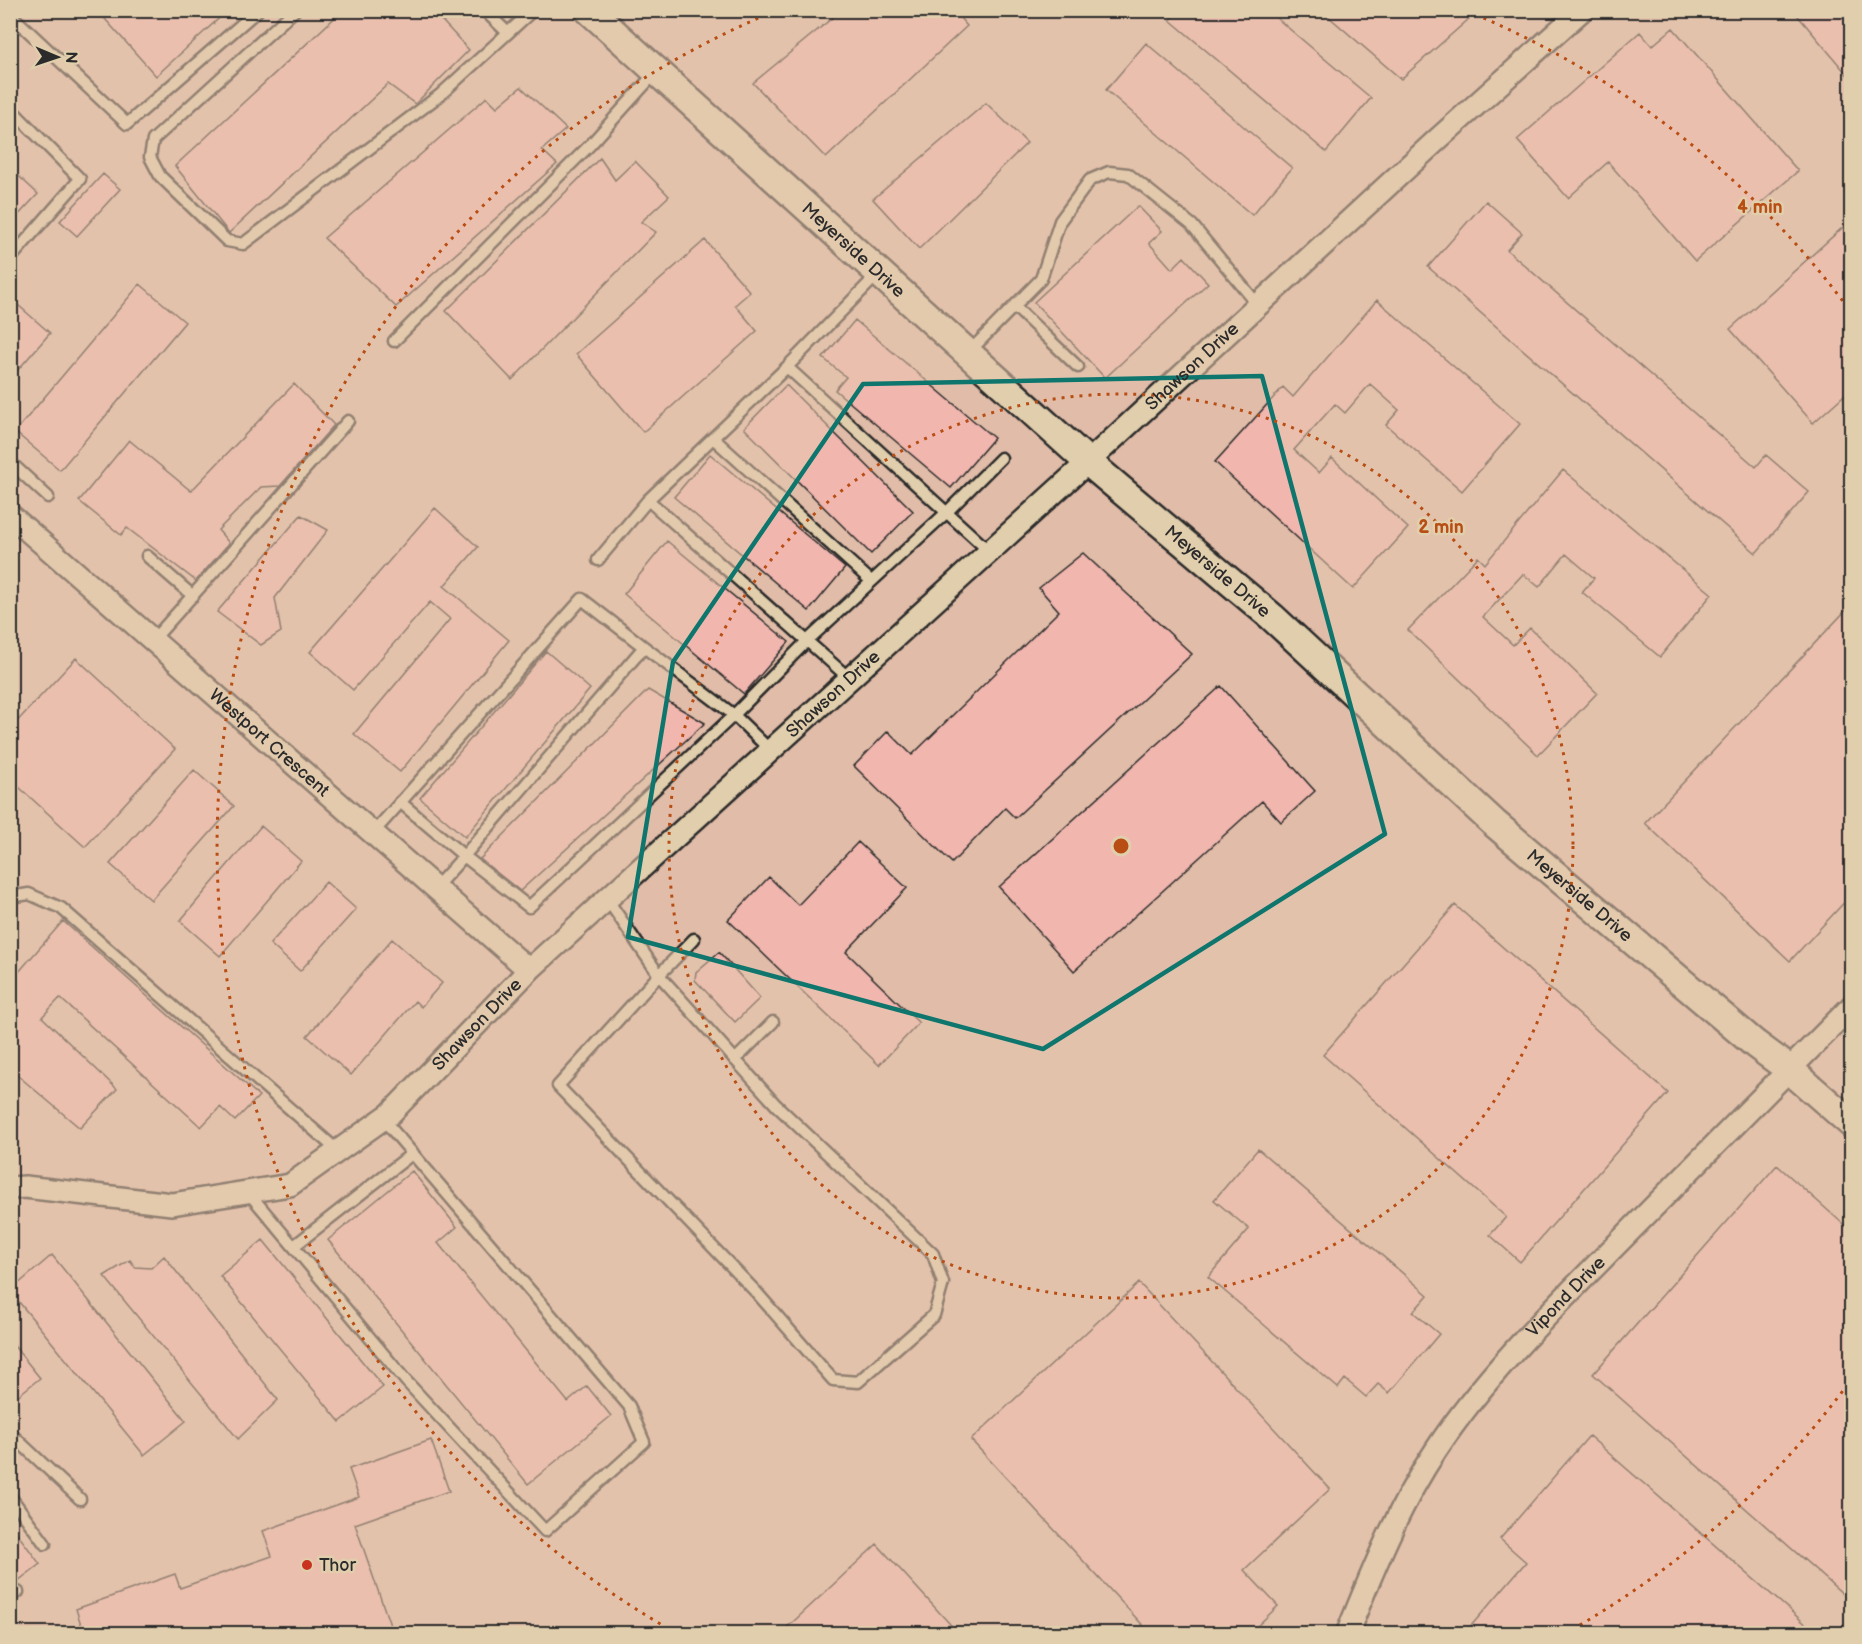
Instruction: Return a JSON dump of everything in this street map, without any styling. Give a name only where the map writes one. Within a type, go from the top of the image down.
[{"type":"street","name":"Meyerside Drive","points":[[589,10],[1088,462],[1250,598],[1530,855],[1755,1044],[1789,1069],[1851,1124]]},
{"type":"street","name":"Shawson Drive","points":[[10,1188],[25,1187],[172,1204],[290,1185],[383,1119],[529,970],[850,680],[1438,139],[1582,10]]},
{"type":"street","name":"Westport Crescent","points":[[10,515],[529,970]]},
{"type":"street","name":"Vipond Drive","points":[[1347,1634],[1388,1535],[1414,1485],[1473,1398],[1560,1303],[1851,1006]]},
{"type":"lane","points":[[10,14],[127,124],[258,10]]},
{"type":"lane","points":[[295,10],[153,140],[150,157],[160,176],[227,241],[243,244],[440,95],[533,10]]},
{"type":"lane","points":[[484,10],[508,33]]},
{"type":"lane","points":[[394,341],[591,144],[656,72]]},
{"type":"lane","points":[[10,108],[80,179],[10,260]]},
{"type":"lane","points":[[968,353],[1041,279],[1060,221],[1090,180],[1109,172],[1128,174],[1192,225],[1258,305]]},
{"type":"lane","points":[[598,560],[648,500],[787,367],[879,273]]},
{"type":"lane","points":[[1014,306],[1078,367]]},
{"type":"lane","points":[[787,367],[990,552]]},
{"type":"lane","points":[[153,640],[348,421]]},
{"type":"lane","points":[[713,438],[871,581]]},
{"type":"lane","points":[[400,802],[529,907],[734,715],[807,641],[946,513],[1001,458]]},
{"type":"lane","points":[[10,462],[48,497]]},
{"type":"lane","points":[[648,500],[850,680]]},
{"type":"lane","points":[[147,556],[193,596]]},
{"type":"lane","points":[[373,833],[582,599],[734,715],[770,750]]},
{"type":"lane","points":[[435,888],[644,647]]},
{"type":"lane","points":[[10,897],[29,894],[62,908],[338,1151]]},
{"type":"lane","points":[[607,899],[659,975],[776,1105],[933,1254],[943,1283],[934,1315],[858,1382],[833,1380],[757,1293],[558,1086],[659,975],[694,939]]},
{"type":"lane","points":[[735,1059],[773,1022]]},
{"type":"lane","points":[[248,1192],[406,1381],[545,1531],[644,1442],[629,1406],[383,1119]]},
{"type":"lane","points":[[294,1246],[413,1153]]},
{"type":"lane","points":[[10,1433],[80,1499]]},
{"type":"lane","points":[[10,1496],[45,1544]]},
{"type":"highlighted area","points":[[1262,376],[1385,834],[1043,1049],[628,937],[673,662],[863,384]]},
{"type":"shaded area","points":[[11,11],[1851,11],[1851,1633],[11,1634]]},
{"type":"building","points":[[97,10],[228,10],[156,76]]},
{"type":"building","points":[[343,10],[432,10],[469,50],[415,104],[388,84],[229,233],[175,166]]},
{"type":"building","points":[[842,10],[953,10],[967,26],[826,158],[753,83]]},
{"type":"building","points":[[1178,10],[1267,10],[1371,98],[1326,152],[1170,20]]},
{"type":"building","points":[[1321,10],[1479,10],[1401,79]]},
{"type":"building","points":[[1793,10],[1851,10],[1851,79]]},
{"type":"building","points":[[1673,28],[1798,171],[1695,261],[1608,162],[1568,198],[1517,140],[1640,32],[1652,46]]},
{"type":"building","points":[[1146,43],[1292,168],[1252,215],[1106,90]]},
{"type":"building","points":[[521,87],[566,129],[542,150],[557,164],[396,307],[324,238],[487,97],[497,107]]},
{"type":"building","points":[[986,103],[1027,143],[919,249],[873,199]]},
{"type":"building","points":[[600,158],[615,180],[635,161],[669,196],[641,222],[656,232],[512,380],[446,311]]},
{"type":"building","points":[[10,168],[38,194],[10,224]]},
{"type":"building","points":[[103,174],[120,189],[77,236],[60,221]]},
{"type":"building","points":[[1486,201],[1522,233],[1507,250],[1756,467],[1766,455],[1809,492],[1756,553],[1428,267]]},
{"type":"building","points":[[1138,206],[1162,231],[1149,243],[1172,269],[1184,257],[1208,283],[1105,378],[1034,302]]},
{"type":"building","points":[[1851,220],[1851,389],[1813,423],[1730,329]]},
{"type":"building","points":[[705,240],[750,292],[735,305],[757,331],[643,432],[576,354]]},
{"type":"building","points":[[140,284],[185,322],[60,470],[15,432]]},
{"type":"building","points":[[10,298],[50,333],[10,379]]},
{"type":"building","points":[[1377,300],[1520,424],[1462,491],[1386,425],[1399,410],[1370,384],[1345,413],[1335,404],[1294,450],[1319,473],[1332,458],[1408,528],[1353,589],[1215,462],[1283,387],[1293,397]]},
{"type":"building","points":[[855,320],[994,438],[951,488],[835,390],[846,377],[823,358]]},
{"type":"building","points":[[294,384],[334,425],[280,486],[261,487],[218,530],[229,543],[196,581],[127,528],[121,535],[79,501],[129,440],[191,491]]},
{"type":"building","points":[[786,385],[913,511],[871,554],[744,428]]},
{"type":"building","points":[[710,454],[845,568],[809,611],[674,497]]},
{"type":"building","points":[[1563,470],[1712,594],[1660,657],[1582,592],[1594,578],[1566,554],[1539,587],[1523,574],[1483,617],[1513,645],[1530,628],[1597,693],[1538,755],[1408,630],[1478,557],[1485,564]]},
{"type":"building","points":[[435,508],[478,547],[444,586],[509,640],[400,772],[354,734],[450,619],[430,602],[353,690],[310,652]]},
{"type":"building","points":[[301,515],[328,530],[275,598],[281,632],[261,645],[217,612]]},
{"type":"building","points":[[667,541],[789,642],[744,694],[624,594]]},
{"type":"building","points":[[1083,553],[1192,654],[1015,818],[1005,808],[952,863],[854,766],[888,731],[912,755],[1059,611],[1039,588]]},
{"type":"building","points":[[1851,605],[1851,895],[1790,961],[1645,823]]},
{"type":"building","points":[[546,651],[590,689],[465,837],[420,798]]},
{"type":"building","points":[[76,658],[175,749],[85,847],[10,779],[10,729]]},
{"type":"building","points":[[1221,686],[1315,791],[1281,822],[1262,801],[1074,971],[999,887]]},
{"type":"building","points":[[648,690],[705,723],[520,891],[480,859]]},
{"type":"building","points":[[194,770],[234,806],[151,900],[110,864]]},
{"type":"building","points":[[261,826],[301,861],[220,956],[180,921]]},
{"type":"building","points":[[858,842],[907,888],[846,952],[919,1023],[879,1065],[728,920],[769,877],[798,905]]},
{"type":"building","points":[[326,882],[356,909],[300,971],[270,944]]},
{"type":"building","points":[[1455,905],[1668,1093],[1520,1262],[1490,1235],[1506,1217],[1323,1055]]},
{"type":"building","points":[[63,921],[259,1096],[235,1121],[220,1107],[201,1127],[60,998],[42,1017],[117,1089],[80,1128],[10,1069],[10,982]]},
{"type":"building","points":[[392,939],[442,983],[421,1007],[415,1001],[351,1075],[307,1036]]},
{"type":"building","points":[[719,952],[760,998],[735,1022],[695,980],[696,972]]},
{"type":"building","points":[[1258,1149],[1428,1295],[1413,1312],[1439,1334],[1389,1393],[1378,1384],[1366,1397],[1345,1379],[1338,1388],[1208,1277],[1249,1229],[1214,1200]]},
{"type":"building","points":[[1777,1165],[1851,1231],[1851,1601],[1593,1374]]},
{"type":"building","points":[[412,1171],[457,1227],[438,1243],[568,1402],[587,1386],[611,1416],[528,1484],[328,1240]]},
{"type":"building","points":[[263,1240],[383,1387],[340,1422],[220,1276]]},
{"type":"building","points":[[52,1255],[186,1421],[144,1455],[10,1291]]},
{"type":"building","points":[[164,1256],[278,1400],[238,1439],[104,1276],[130,1260],[135,1267],[151,1268]]},
{"type":"building","points":[[1139,1283],[1330,1489],[1244,1570],[1278,1606],[1249,1634],[1151,1634],[971,1440]]},
{"type":"building","points":[[10,1341],[40,1378],[10,1402]]},
{"type":"building","points":[[1589,1436],[1817,1634],[1464,1634],[1526,1562],[1500,1539]]},
{"type":"building","name":"Thor","points":[[431,1440],[449,1491],[355,1524],[393,1634],[84,1634],[76,1609],[175,1574],[180,1588],[272,1556],[263,1531],[359,1497],[349,1469]]},
{"type":"building","points":[[10,1524],[40,1564],[10,1587]]},
{"type":"building","points":[[877,1544],[959,1634],[780,1634]]},
{"type":"place","name":"Thor","points":[[307,1565]]}]
